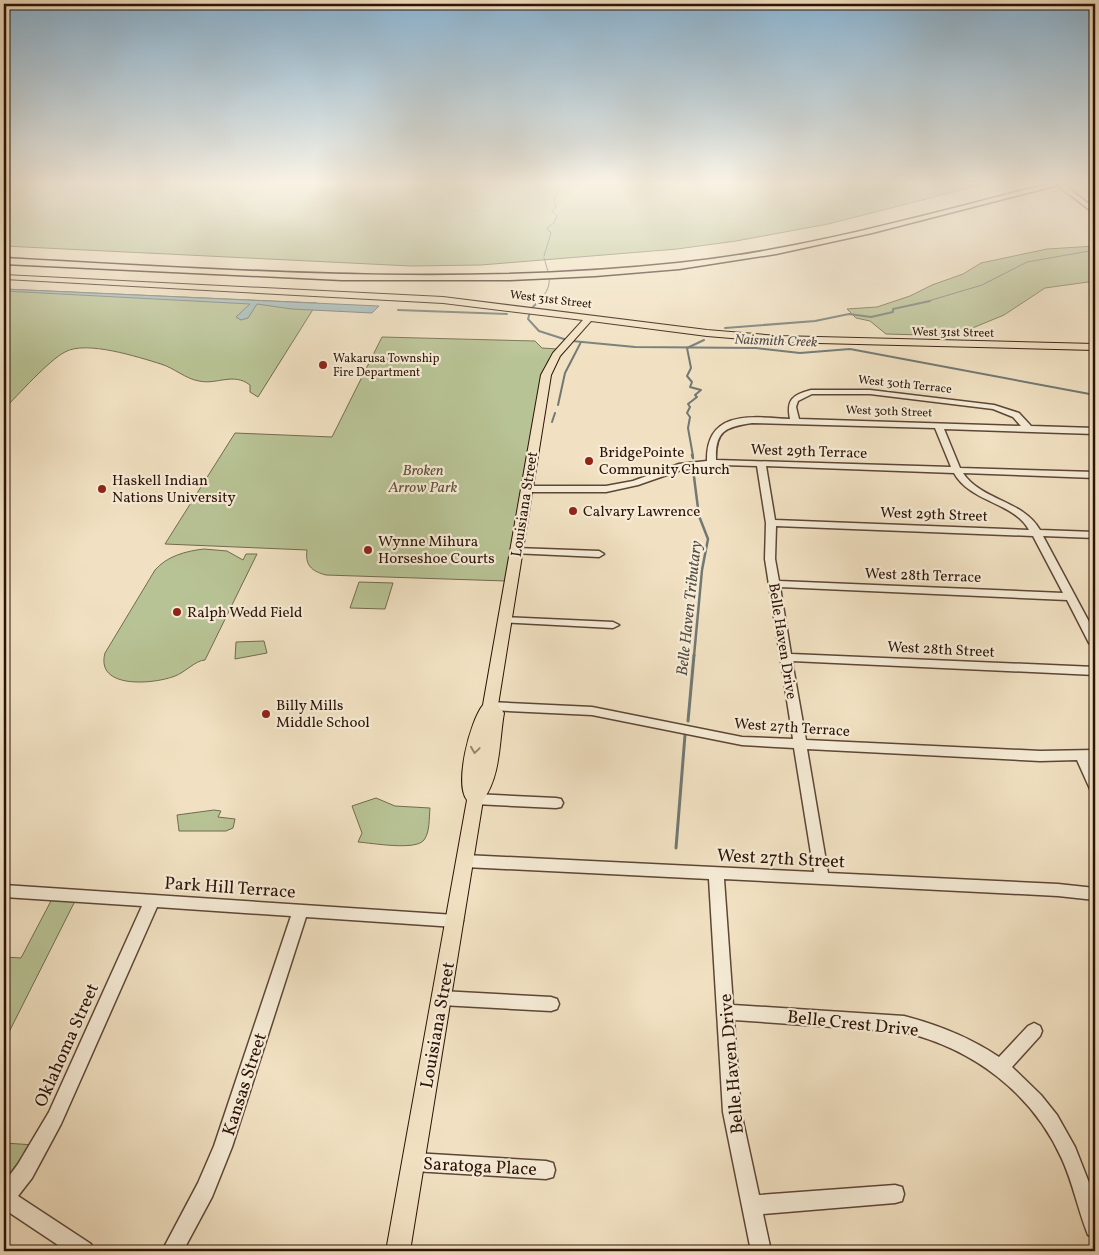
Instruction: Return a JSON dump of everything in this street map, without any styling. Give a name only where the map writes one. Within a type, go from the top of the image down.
[{"type":"highway","points":[[579,271],[696,257],[782,242]]},
{"type":"highway","points":[[4,261],[358,278],[532,274],[673,266],[779,250],[814,242]]},
{"type":"highway","points":[[4,255],[368,272],[532,274]]},
{"type":"main road","name":"West 31st Street","points":[[4,277],[408,297],[508,306],[707,333],[778,339],[1095,347]]},
{"type":"main road","name":"Louisiana Street","points":[[398,1251],[475,800],[482,793],[496,713],[490,706],[546,375],[553,359],[590,317]]},
{"type":"street","name":"West 30th Terrace","points":[[796,420],[792,407],[795,400],[800,396],[818,391],[845,391],[994,407],[1020,418],[1028,427]]},
{"type":"street","name":"West 30th Street","points":[[712,462],[711,442],[717,432],[726,426],[752,420],[1028,427],[1095,431]]},
{"type":"street","points":[[938,425],[962,479],[977,491],[1023,515],[1037,533],[1095,643]]},
{"type":"street","name":"West 29th Terrace","points":[[526,489],[588,490],[614,488],[643,481],[680,467],[712,462],[1095,475]]},
{"type":"street","name":"Belle Haven Drive","points":[[761,463],[771,523],[770,556],[774,584],[822,879]]},
{"type":"street","name":"West 29th Street","points":[[771,523],[1095,536]]},
{"type":"street","points":[[516,551],[599,554]]},
{"type":"street","name":"West 28th Terrace","points":[[774,584],[1071,597]]},
{"type":"street","points":[[505,620],[613,625]]},
{"type":"street","name":"West 28th Street","points":[[786,657],[1095,671]]},
{"type":"street","name":"West 27th Terrace","points":[[490,706],[584,710],[722,738],[800,745],[1031,756],[1089,756]]},
{"type":"street","points":[[1089,756],[1095,786]]},
{"type":"street","points":[[475,800],[556,803]]},
{"type":"street","name":"West 27th Street","points":[[465,861],[1058,890],[1095,894]]},
{"type":"street","name":"Belle Haven Drive","points":[[716,874],[732,1112],[761,1251]]},
{"type":"street","name":"Park Hill Terrace","points":[[4,891],[454,921]]},
{"type":"street","name":"Oklahoma Street","points":[[4,1198],[29,1164],[56,1118],[152,901]]},
{"type":"street","name":"Kansas Street","points":[[172,1251],[205,1190],[223,1147],[300,911]]},
{"type":"street","points":[[442,998],[551,1004]]},
{"type":"street","name":"Belle Crest Drive","points":[[725,1012],[904,1024],[942,1036],[968,1047],[1000,1068],[1038,1105],[1063,1141],[1080,1180],[1095,1228]]},
{"type":"street","points":[[1000,1068],[1034,1031]]},
{"type":"street","name":"Saratoga Place","points":[[414,1162],[546,1170]]},
{"type":"street","points":[[751,1205],[895,1194]]},
{"type":"street","points":[[4,1198],[84,1251]]},
{"type":"green space","points":[[4,242],[732,242],[677,249],[481,265],[411,266],[4,246]]},
{"type":"green space","points":[[1095,246],[1095,281],[1045,288],[1004,315],[970,329],[961,336],[886,334],[870,321],[856,318],[847,309],[877,307],[910,296],[932,285],[963,274],[981,263],[1047,249]]},
{"type":"green space","points":[[4,289],[317,303],[258,397],[250,392],[250,385],[237,379],[199,381],[166,366],[139,357],[86,348],[74,349],[58,356],[4,409]]},
{"type":"green space","name":"Broken Arrow Park","points":[[382,337],[535,341],[542,348],[557,349],[548,361],[541,378],[506,581],[326,575],[316,572],[310,567],[307,560],[307,550],[165,544],[235,433],[332,437]]},
{"type":"green space","points":[[204,549],[227,551],[243,560],[246,554],[257,554],[205,660],[166,679],[141,682],[117,679],[109,673],[104,665],[105,653],[155,570],[165,561],[177,555]]},
{"type":"green space","points":[[359,582],[393,583],[385,609],[350,608]]},
{"type":"green space","points":[[264,641],[267,653],[235,659],[236,642]]},
{"type":"green space","points":[[376,798],[395,806],[430,808],[428,829],[424,840],[412,845],[403,846],[358,842],[362,833],[352,806]]},
{"type":"green space","points":[[214,810],[221,811],[218,817],[235,819],[233,828],[226,831],[179,831],[177,815]]},
{"type":"green space","points":[[52,899],[75,901],[4,1042],[4,957],[21,958]]},
{"type":"green space","points":[[4,1143],[35,1145],[4,1186]]},
{"type":"water","points":[[4,289],[379,306],[372,313],[292,309],[257,304],[248,318],[241,320],[236,317],[250,304],[4,291]]},
{"type":"waterway","name":"Naismith Creek","points":[[544,256],[548,242]]},
{"type":"waterway","points":[[925,302],[982,285],[1027,262],[1095,250]]},
{"type":"waterway","name":"Naismith Creek","points":[[538,302],[549,286],[549,276],[544,258]]},
{"type":"waterway","points":[[725,328],[815,321],[849,314],[871,317],[893,312],[893,309],[930,301]]},
{"type":"waterway","name":"Naismith Creek","points":[[538,302],[531,309],[528,319],[539,331],[567,340]]},
{"type":"waterway","points":[[398,310],[507,314]]},
{"type":"waterway","name":"Naismith Creek","points":[[688,347],[704,340]]},
{"type":"waterway","name":"Naismith Creek","points":[[572,341],[635,347],[688,347]]},
{"type":"waterway","points":[[558,405],[565,373],[581,342]]},
{"type":"waterway","name":"Naismith Creek","points":[[688,347],[756,348],[800,353],[850,349],[1095,395]]},
{"type":"waterway","name":"Belle Haven Tributary","points":[[688,347],[691,368],[687,376],[692,382],[690,387],[701,390],[695,395],[697,397],[688,404],[690,407],[687,413],[690,417],[688,428],[693,456]]},
{"type":"waterway","points":[[552,422],[555,413]]},
{"type":"waterway","name":"Belle Haven Tributary","points":[[693,469],[699,516],[708,539],[702,570],[694,656]]},
{"type":"waterway","name":"Belle Haven Tributary","points":[[688,721],[694,655]]},
{"type":"waterway","name":"Belle Haven Tributary","points":[[676,848],[685,735]]},
{"type":"place","name":"Wakarusa Township Fire Department","points":[[323,365]]},
{"type":"place","name":"BridgePointe Community Church","points":[[589,461]]},
{"type":"place","name":"Haskell Indian Nations University","points":[[102,489]]},
{"type":"place","name":"Calvary Lawrence","points":[[573,511]]},
{"type":"place","name":"Wynne Mihura Horseshoe Courts","points":[[368,550]]},
{"type":"place","name":"Ralph Wedd Field","points":[[177,612]]},
{"type":"place","name":"Billy Mills Middle School","points":[[266,714]]}]
